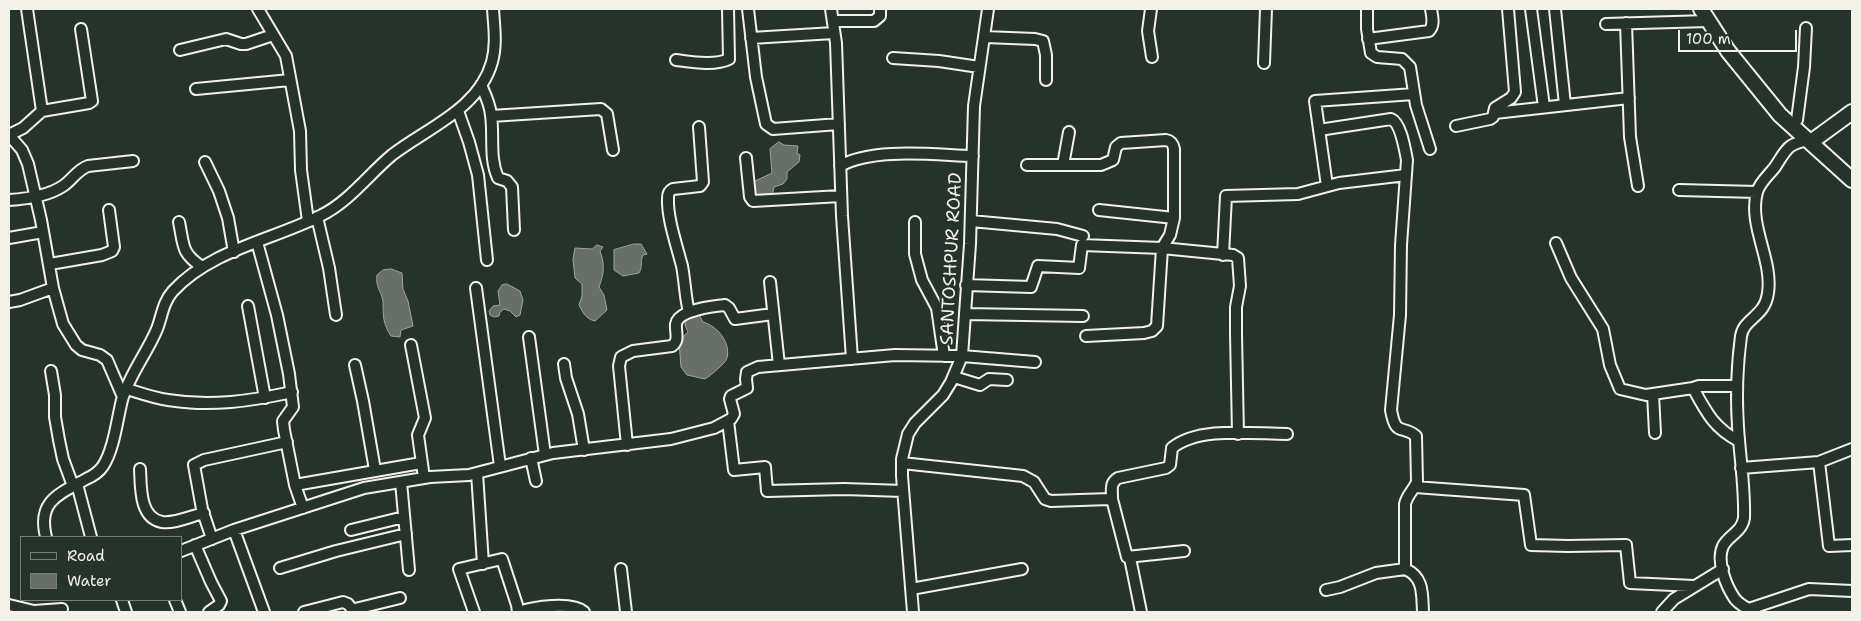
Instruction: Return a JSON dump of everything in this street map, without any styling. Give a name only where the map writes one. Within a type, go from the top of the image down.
[{"type":"street","points":[[27,9],[42,112]]},
{"type":"street","points":[[258,9],[286,56],[300,131],[301,170],[313,219],[329,268],[336,314]]},
{"type":"street","points":[[46,536],[43,519],[46,508],[58,495],[94,475],[104,464],[110,451],[125,393],[157,328],[166,300],[176,288],[202,267],[313,219],[341,203],[378,168],[404,147],[458,111],[481,85],[492,62],[495,34],[493,9]]},
{"type":"street","points":[[676,60],[720,62],[730,59],[728,9]]},
{"type":"street","points":[[748,9],[763,114],[769,128],[839,124]]},
{"type":"street","points":[[831,9],[834,33],[852,359]]},
{"type":"street","points":[[833,21],[874,21],[880,16],[880,9]]},
{"type":"street","name":"SANTOSHPUR ROAD","points":[[913,612],[902,463],[908,434],[915,423],[943,395],[954,376],[962,356],[971,221],[974,106],[988,9]]},
{"type":"street","points":[[1151,9],[1148,31],[1152,57]]},
{"type":"street","points":[[1264,63],[1266,9]]},
{"type":"street","points":[[1367,9],[1368,39],[1371,53],[1374,56],[1402,59],[1410,67],[1420,120],[1430,149]]},
{"type":"street","points":[[1368,39],[1429,31],[1432,28],[1431,9]]},
{"type":"street","points":[[1456,126],[1490,119],[1495,113],[1495,108],[1511,98],[1516,88],[1508,9]]},
{"type":"street","points":[[1531,9],[1544,107]]},
{"type":"street","points":[[1555,9],[1565,105]]},
{"type":"street","points":[[1606,24],[1706,13]]},
{"type":"street","points":[[1706,13],[1765,86],[1798,120],[1811,139],[1852,180]]},
{"type":"street","points":[[1706,13],[1728,51],[1780,115],[1852,172]]},
{"type":"street","points":[[1626,23],[1630,137],[1638,186]]},
{"type":"street","points":[[1798,120],[1806,28]]},
{"type":"street","points":[[81,29],[92,101],[42,112],[23,128],[9,135],[22,150],[28,164],[50,264],[53,288],[64,324],[76,345],[82,350],[100,355],[107,360],[125,393]]},
{"type":"street","points":[[751,38],[834,33]]},
{"type":"street","points":[[180,50],[226,39],[246,44],[273,35]]},
{"type":"street","points":[[985,37],[1043,41],[1046,55],[1046,80]]},
{"type":"street","points":[[893,58],[939,61],[979,67]]},
{"type":"street","points":[[196,89],[290,80]]},
{"type":"street","points":[[481,85],[490,106],[492,152],[495,172],[498,178]]},
{"type":"street","points":[[1327,186],[1314,101],[1414,94]]},
{"type":"street","points":[[1495,113],[1629,98]]},
{"type":"street","points":[[491,116],[601,109],[608,114],[613,150]]},
{"type":"street","points":[[458,111],[469,142],[478,179],[487,260]]},
{"type":"street","points":[[1852,112],[1811,139],[1794,143],[1783,153],[1757,192],[1758,226],[1767,262],[1768,294],[1764,308],[1743,328],[1737,386],[1744,511],[1743,525],[1723,547],[1720,556],[1723,569],[1736,599],[1752,611],[1809,589],[1852,591]]},
{"type":"street","points":[[1319,130],[1382,119],[1395,120],[1406,151],[1401,244],[1400,315],[1391,410],[1394,424],[1398,428],[1416,436],[1416,482],[1415,487],[1406,497],[1405,504],[1405,569]]},
{"type":"street","points":[[689,312],[668,196],[670,190],[700,186],[703,182],[699,127]]},
{"type":"street","points":[[1063,165],[1069,132]]},
{"type":"street","points":[[1027,165],[1101,164],[1109,162],[1115,157],[1116,147],[1121,143],[1170,141],[1174,149],[1174,218],[1170,235],[1162,248],[1157,326],[1155,330],[1144,333],[1086,336]]},
{"type":"street","points":[[840,166],[850,160],[892,153],[973,156]]},
{"type":"street","points":[[746,158],[750,197],[753,201],[842,196]]},
{"type":"street","points":[[9,200],[35,196],[58,188],[82,168],[88,166],[132,161]]},
{"type":"street","points":[[205,162],[219,191],[228,218],[234,252]]},
{"type":"street","points":[[1223,255],[1226,196],[1298,194],[1339,183],[1406,175]]},
{"type":"street","points":[[478,179],[498,178],[507,180],[512,187],[514,230]]},
{"type":"street","points":[[1679,190],[1757,192]]},
{"type":"street","points":[[50,264],[102,255],[112,251],[114,247],[109,210]]},
{"type":"street","points":[[1099,210],[1174,218]]},
{"type":"street","points":[[971,221],[1057,229],[1083,236]]},
{"type":"street","points":[[179,222],[186,253],[189,258],[202,267]]},
{"type":"street","points":[[915,222],[915,254],[922,280],[937,308],[944,356]]},
{"type":"street","points":[[9,238],[43,232]]},
{"type":"street","points":[[257,242],[277,315],[292,392],[293,407],[284,421],[296,485],[303,508]]},
{"type":"street","points":[[966,286],[1031,287],[1038,266],[1079,268],[1082,244],[1162,248],[1233,255],[1238,258],[1240,286],[1236,307],[1238,434]]},
{"type":"street","points":[[1556,244],[1571,278],[1603,329],[1610,365],[1620,389],[1646,396],[1699,386],[1737,386]]},
{"type":"street","points":[[770,282],[779,365]]},
{"type":"street","points":[[9,302],[53,288]]},
{"type":"street","points":[[476,288],[500,466]]},
{"type":"street","points":[[627,445],[619,366],[621,357],[633,352],[672,346],[676,343],[677,338],[677,320],[680,316],[689,312],[723,305],[729,308],[734,319],[773,314]]},
{"type":"street","points":[[248,306],[265,398]]},
{"type":"street","points":[[965,314],[1083,316]]},
{"type":"street","points":[[529,337],[545,455]]},
{"type":"street","points":[[411,345],[425,418],[418,436],[424,478]]},
{"type":"street","points":[[182,551],[234,530],[364,488],[424,478],[469,475],[545,455],[671,439],[714,428],[728,421],[734,414],[731,396],[747,388],[747,372],[758,367],[895,355],[962,356],[1035,362]]},
{"type":"street","points":[[564,364],[566,378],[578,414],[584,450]]},
{"type":"street","points":[[355,365],[375,470]]},
{"type":"street","points":[[51,371],[55,395],[55,417],[63,459],[75,485],[91,536]]},
{"type":"street","points":[[954,376],[980,385],[989,379],[1007,380]]},
{"type":"street","points":[[1693,388],[1717,427],[1739,441]]},
{"type":"street","points":[[125,393],[168,400],[217,404],[265,398],[292,392]]},
{"type":"street","points":[[1653,394],[1655,433]]},
{"type":"street","points":[[728,421],[734,470],[765,467],[767,491],[844,489],[903,491]]},
{"type":"street","points":[[1141,612],[1130,558],[1125,554],[1112,499],[1113,481],[1118,478],[1166,468],[1170,465],[1170,450],[1176,444],[1201,435],[1215,433],[1287,434]]},
{"type":"street","points":[[212,539],[194,468],[197,462],[287,442]]},
{"type":"street","points":[[1741,468],[1819,462],[1852,449]]},
{"type":"street","points":[[531,458],[536,481]]},
{"type":"street","points":[[1819,462],[1829,546],[1852,546]]},
{"type":"street","points":[[296,485],[421,463]]},
{"type":"street","points":[[902,463],[1023,476],[1034,482],[1045,499],[1051,501],[1112,499]]},
{"type":"street","points":[[140,469],[142,496],[145,507],[155,519],[161,522],[169,522],[204,513]]},
{"type":"street","points":[[477,473],[483,564]]},
{"type":"street","points":[[401,482],[409,570]]},
{"type":"street","points":[[1415,487],[1524,495],[1531,545],[1626,545],[1630,583],[1694,586]]},
{"type":"street","points":[[351,530],[404,517]]},
{"type":"street","points":[[234,530],[264,612]]},
{"type":"street","points":[[280,568],[345,548],[406,534]]},
{"type":"street","points":[[195,545],[210,582],[221,602],[220,606],[209,612]]},
{"type":"street","points":[[1130,558],[1184,551]]},
{"type":"street","points":[[474,612],[459,569],[502,560],[519,612],[531,608],[570,606],[579,608],[584,612]]},
{"type":"street","points":[[621,569],[626,612]]},
{"type":"street","points":[[911,589],[1022,569]]},
{"type":"street","points":[[1326,590],[1340,588],[1376,573],[1405,569],[1418,577],[1422,586],[1423,612]]},
{"type":"street","points":[[1662,612],[1674,599],[1723,569]]},
{"type":"street","points":[[304,612],[324,609],[343,602],[352,609],[355,609],[400,598]]},
{"type":"street","points":[[9,605],[34,611],[62,607]]},
{"type":"water","points":[[779,142],[784,145],[798,146],[799,162],[787,172],[787,179],[783,184],[774,187],[772,196],[758,199],[753,195],[753,182],[772,173],[770,149]]},
{"type":"water","points":[[634,244],[641,244],[647,254],[643,255],[639,273],[623,276],[614,270],[614,250]]},
{"type":"water","points":[[597,245],[603,247],[600,251],[603,269],[599,287],[604,295],[607,310],[595,321],[583,313],[579,305],[582,296],[582,284],[575,278],[573,259],[575,248],[592,249]]},
{"type":"water","points":[[391,269],[402,273],[403,289],[408,301],[413,326],[401,330],[400,337],[391,336],[386,328],[383,316],[383,302],[377,283],[377,275],[383,270]]},
{"type":"water","points":[[507,284],[520,291],[523,300],[520,315],[516,317],[510,311],[504,309],[500,312],[499,316],[494,317],[490,315],[489,311],[493,306],[500,305],[498,291],[502,285]]},
{"type":"water","points":[[697,311],[703,322],[713,327],[722,336],[728,352],[724,363],[705,379],[687,375],[681,367],[679,341],[688,332],[685,325],[686,318]]}]
